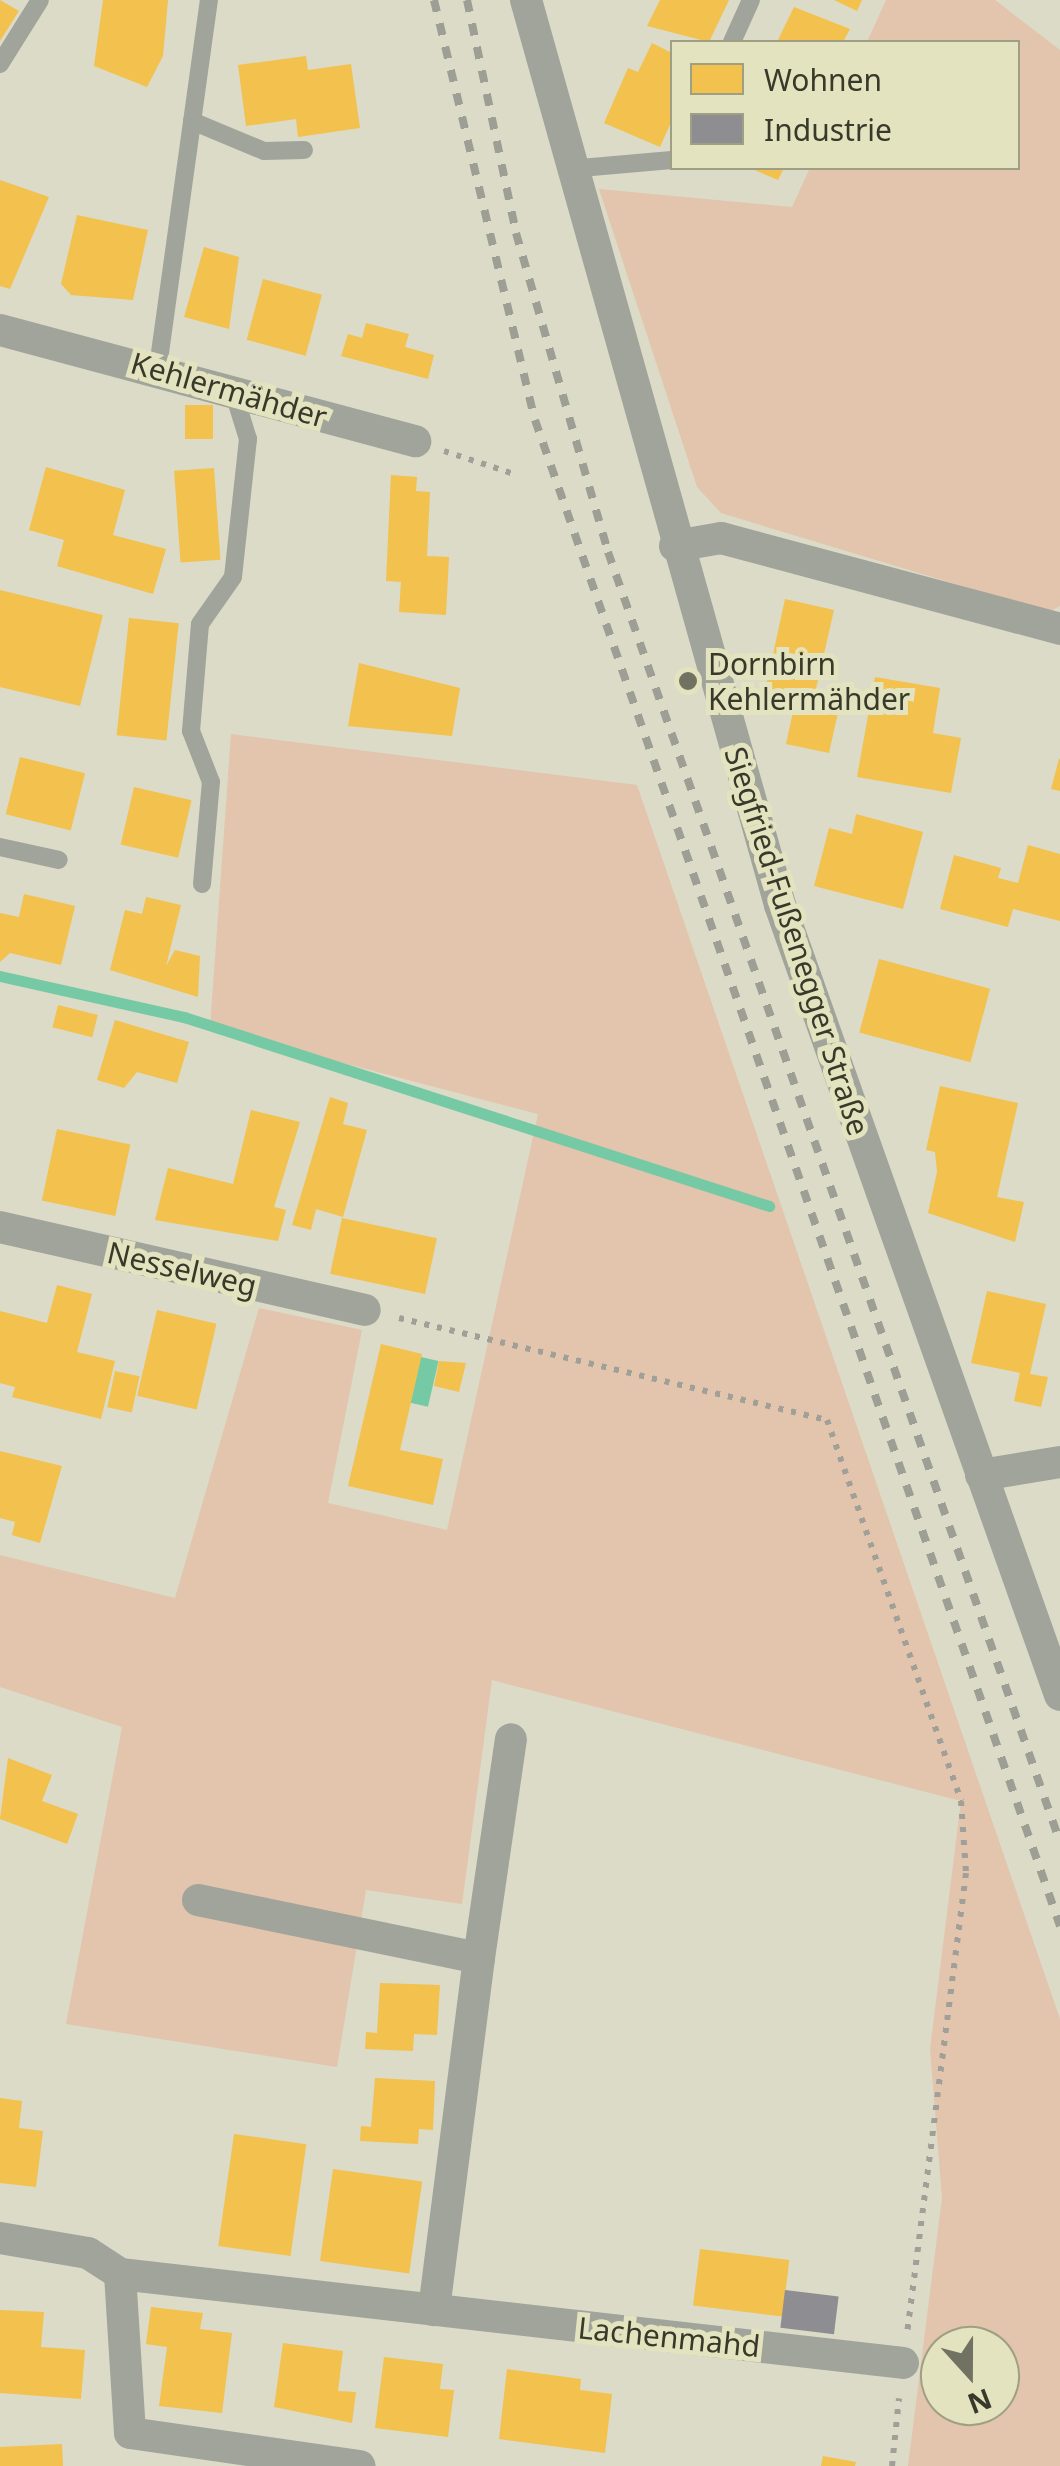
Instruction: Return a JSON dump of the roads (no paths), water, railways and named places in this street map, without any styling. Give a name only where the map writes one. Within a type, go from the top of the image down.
[{"type":"street","name":"Siegfried-Fußenegger Straße","points":[[526,0],[568,168],[780,905],[1060,1696]]},
{"type":"street","name":"Kehlermähder","points":[[0,330],[158,367],[235,397],[415,441]]},
{"type":"street","points":[[675,546],[721,538],[1060,629]]},
{"type":"street","name":"Nesselweg","points":[[0,1227],[364,1310]]},
{"type":"street","points":[[982,1474],[1060,1462]]},
{"type":"street","points":[[434,2310],[510,1739]]},
{"type":"street","points":[[198,1900],[479,1958]]},
{"type":"street","name":"Lachenmahd","points":[[0,2238],[88,2254],[120,2274],[903,2364]]},
{"type":"street","points":[[120,2274],[130,2432],[360,2466]]},
{"type":"lane","points":[[0,64],[40,0]]},
{"type":"lane","points":[[158,367],[209,0]]},
{"type":"lane","points":[[733,40],[751,0]]},
{"type":"lane","points":[[192,121],[264,151],[304,150]]},
{"type":"lane","points":[[568,168],[670,160]]},
{"type":"lane","points":[[202,884],[211,782],[191,731],[200,624],[233,577],[248,439],[235,397]]},
{"type":"lane","points":[[0,847],[59,860]]},
{"type":"waterway","points":[[0,976],[184,1017],[769,1206]]},
{"type":"railway","points":[[434,0],[535,420],[1060,1926]]},
{"type":"railway","points":[[467,0],[516,233],[608,552],[1060,1842]]},
{"type":"place","name":"Dornbirn Kehlermähder","points":[[688,681]]}]
